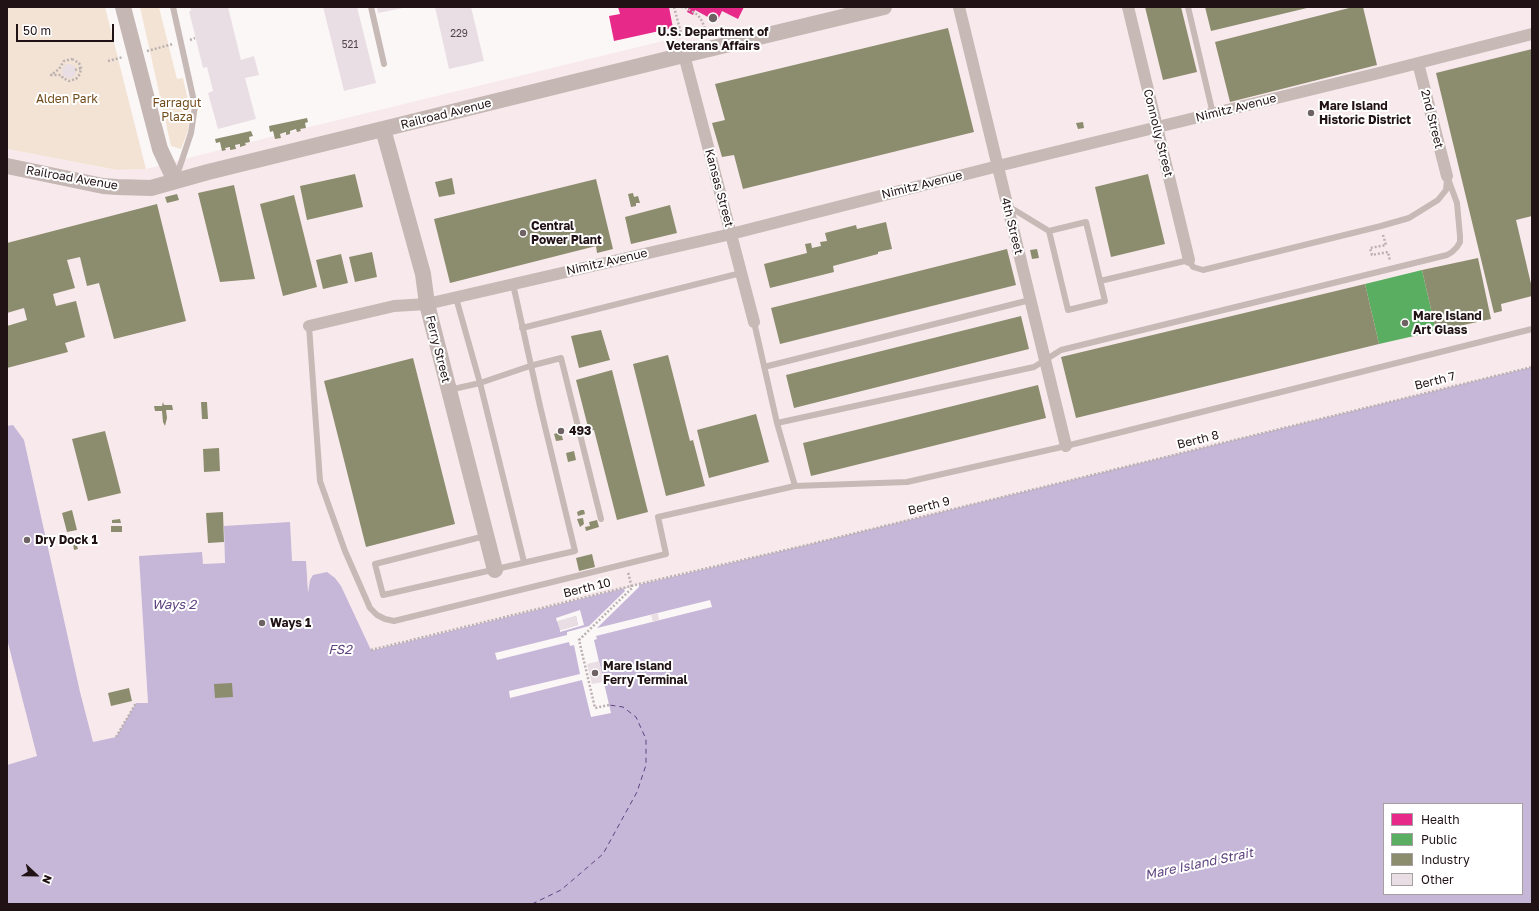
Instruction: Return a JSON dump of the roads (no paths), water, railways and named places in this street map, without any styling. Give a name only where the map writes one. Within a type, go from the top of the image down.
[{"type":"street","points":[[123,7],[160,149],[175,181]]},
{"type":"street","name":"Railroad Avenue","points":[[7,166],[78,181],[117,187],[151,188],[383,129],[884,7]]},
{"type":"street","name":"4th Street","points":[[959,7],[1066,446]]},
{"type":"street","name":"Connolly Street","points":[[1128,7],[1189,260]]},
{"type":"street","name":"Nimitz Avenue","points":[[309,326],[394,306],[427,304],[456,298],[731,234],[998,166],[1532,34]]},
{"type":"street","name":"Kansas Street","points":[[684,55],[754,322]]},
{"type":"street","name":"2nd Street","points":[[1418,63],[1447,176]]},
{"type":"street","name":"Ferry Street","points":[[383,129],[423,274],[427,304],[495,570]]},
{"type":"lane","points":[[173,7],[196,106],[191,133],[175,181]]},
{"type":"lane","points":[[371,7],[384,64]]},
{"type":"lane","points":[[1188,7],[1213,114]]},
{"type":"lane","points":[[777,423],[1034,367],[1061,350],[1452,252],[1460,242],[1460,236],[1457,203],[1447,176]]},
{"type":"lane","points":[[1100,281],[1189,260],[1193,266],[1203,270],[1409,218],[1438,200],[1448,185],[1447,176]]},
{"type":"lane","points":[[1007,205],[1049,231],[1068,310],[1105,301],[1086,222],[1049,231]]},
{"type":"lane","points":[[522,328],[741,273]]},
{"type":"lane","points":[[486,535],[375,564],[383,595],[524,562],[575,552],[530,366],[513,284]]},
{"type":"lane","points":[[456,298],[480,384],[524,562]]},
{"type":"lane","points":[[764,367],[1030,300]]},
{"type":"lane","points":[[754,322],[777,423],[795,486]]},
{"type":"lane","points":[[309,326],[320,481],[345,551],[365,599],[370,608],[377,615],[394,621],[666,554],[658,517],[795,486],[907,482],[1066,446],[1532,329]]},
{"type":"lane","points":[[449,390],[480,384],[530,366],[561,358],[601,519]]},
{"type":"water","points":[[1532,367],[1532,904],[7,904],[7,765],[37,756],[7,639],[7,426],[13,425],[24,440],[80,692],[93,742],[116,737],[136,703],[148,703],[139,556],[202,552],[203,564],[225,563],[224,526],[290,522],[292,561],[306,561],[308,593],[310,580],[313,575],[327,572],[335,578],[341,586],[371,650],[807,545]]},
{"type":"place","name":"U.S. Department of Veterans Affairs","points":[[713,18]]},
{"type":"place","name":"Mare Island Historic District","points":[[1311,113]]},
{"type":"place","name":"Central Power Plant","points":[[523,233]]},
{"type":"place","name":"Mare Island Art Glass","points":[[1405,323]]},
{"type":"place","name":"493","points":[[561,431]]},
{"type":"place","name":"Dry Dock 1","points":[[27,540]]},
{"type":"place","name":"Ways 1","points":[[262,623]]},
{"type":"place","name":"Mare Island Ferry Terminal","points":[[595,673]]},
{"type":"park label","name":"Alden Park","points":[[67,99]]},
{"type":"park label","name":"Farragut Plaza","points":[[177,110]]},
{"type":"water label","name":"Ways 2","points":[[174,605]]},
{"type":"water label","name":"FS2","points":[[340,650]]},
{"type":"water label","name":"Mare Island Strait","points":[[1199,864]]}]
